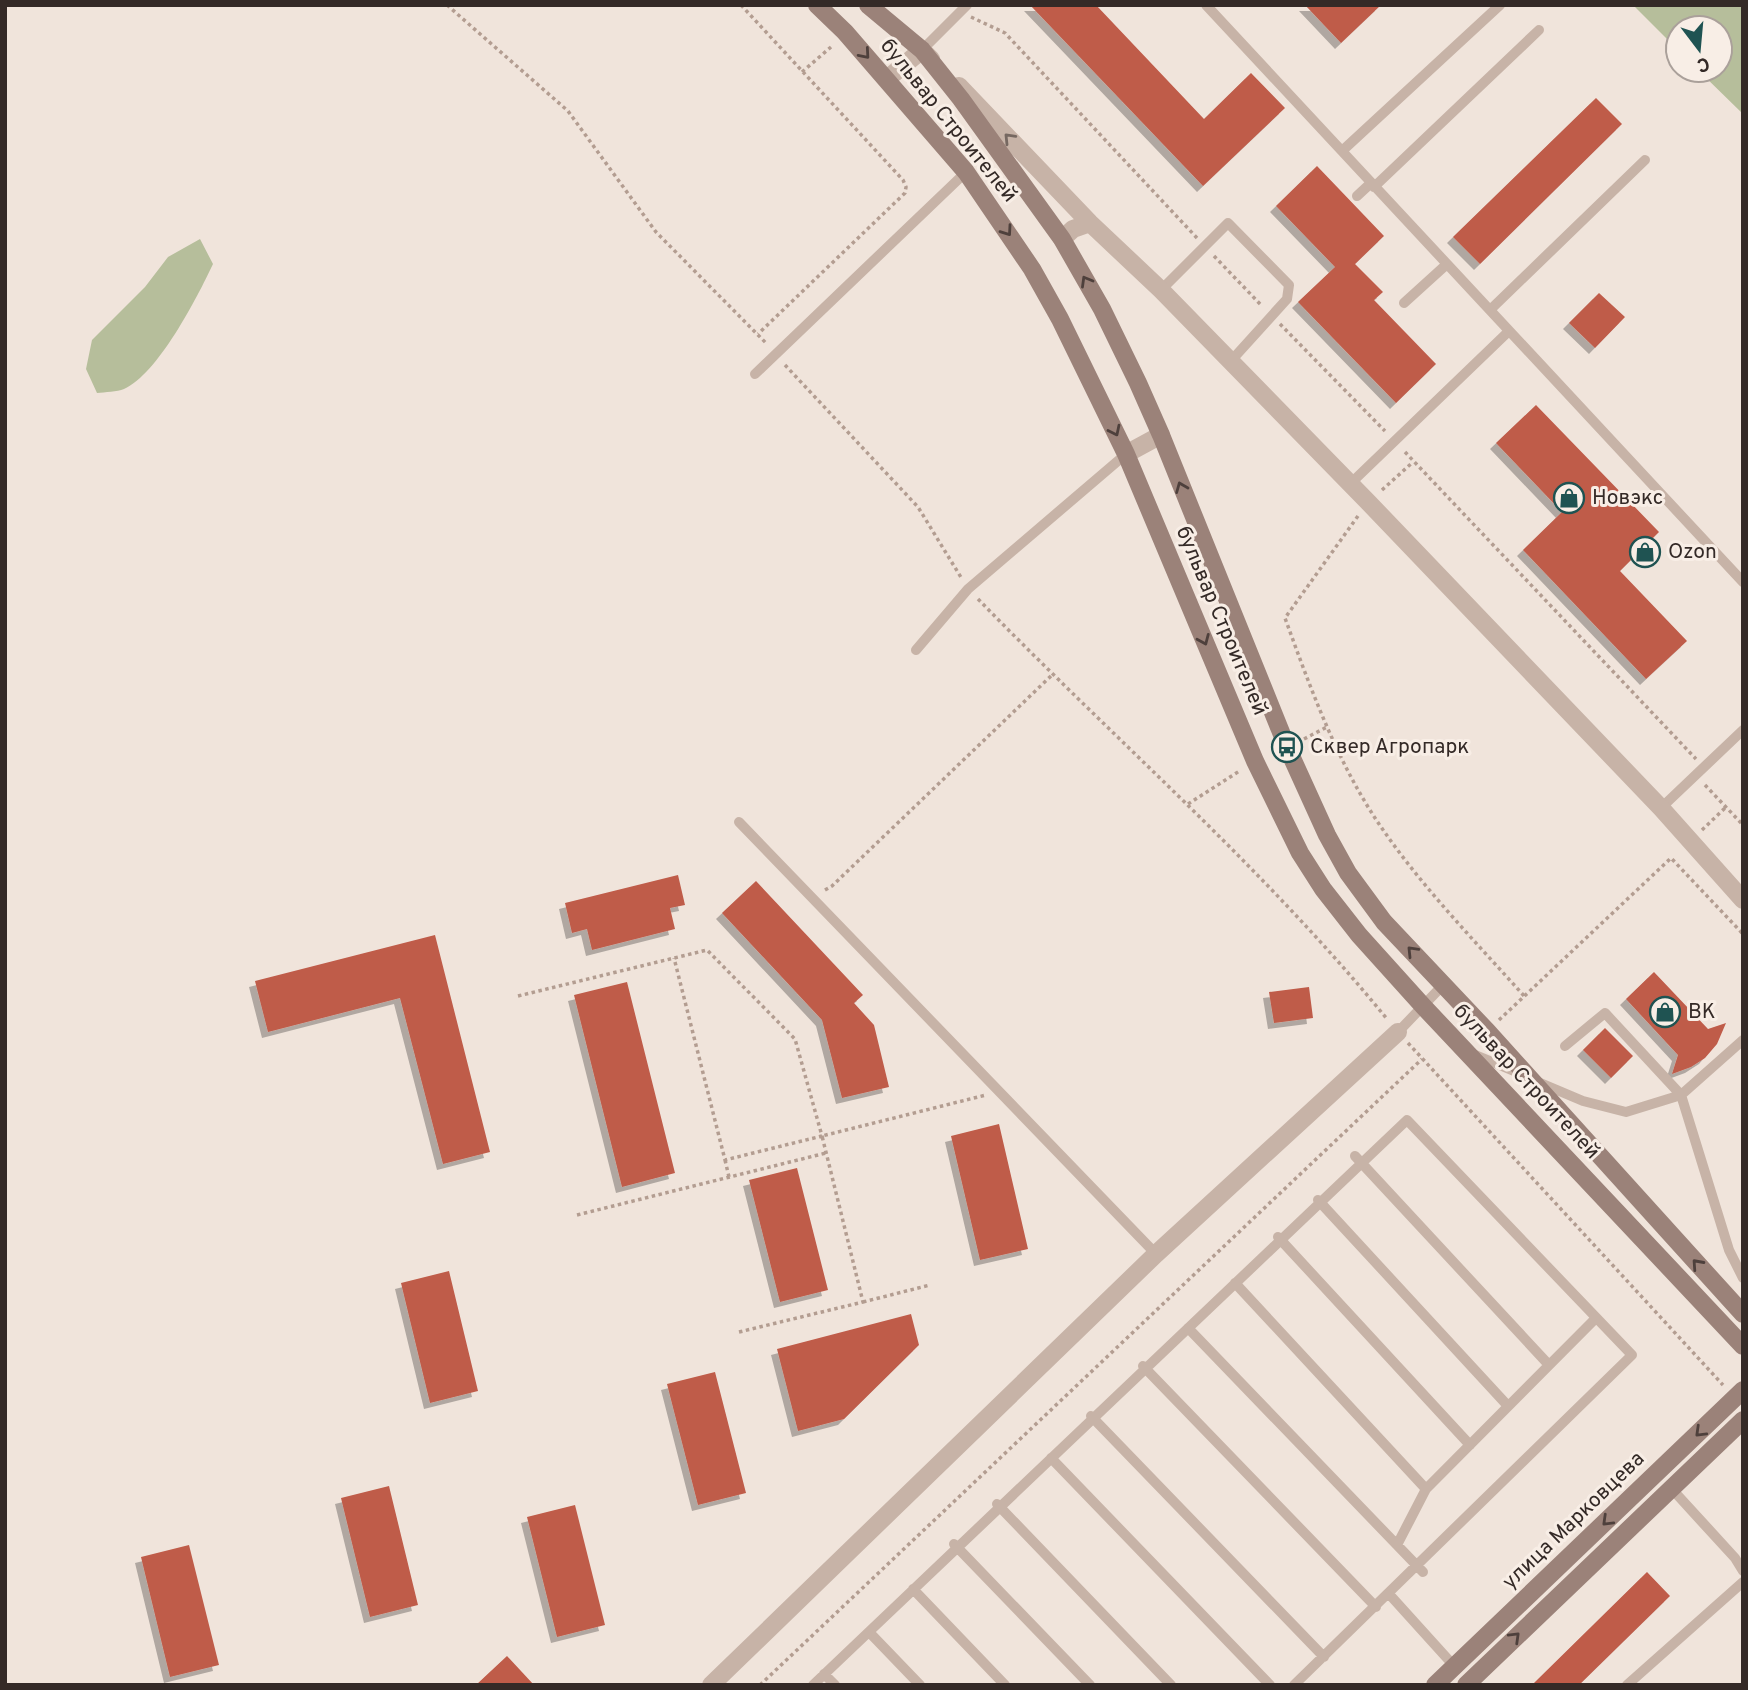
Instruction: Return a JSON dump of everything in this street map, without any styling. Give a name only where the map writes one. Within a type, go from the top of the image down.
[{"type":"main road","name":"бульвар Строителей","points":[[817,5],[887,79],[966,172],[1032,269],[1060,319],[1126,454],[1255,761],[1300,853],[1323,889],[1359,935],[1423,1006],[1743,1346]]},
{"type":"main road","name":"бульвар Строителей","points":[[868,5],[922,50],[961,99],[1062,239],[1102,309],[1160,435],[1287,747],[1327,835],[1348,873],[1384,922],[1444,984],[1743,1314]]},
{"type":"main road","name":"улица Марковцева","points":[[1435,1685],[1739,1394]]},
{"type":"main road","name":"улица Марковцева","points":[[1466,1685],[1743,1420]]},
{"type":"street","points":[[887,79],[922,50]]},
{"type":"street","name":"бульвар Строителей","points":[[922,50],[1368,502],[1661,808],[1743,900]]},
{"type":"street","points":[[1062,239],[1073,229],[1090,223]]},
{"type":"street","points":[[1126,454],[1160,435]]},
{"type":"street","points":[[711,1685],[1156,1254],[1398,1032]]},
{"type":"lane","points":[[1206,5],[1743,582]]},
{"type":"lane","points":[[1342,151],[1500,5]]},
{"type":"lane","points":[[922,50],[964,9]]},
{"type":"lane","points":[[1357,197],[1539,30]]},
{"type":"lane","points":[[1490,310],[1645,160]]},
{"type":"lane","points":[[755,374],[966,172]]},
{"type":"lane","points":[[1161,290],[1228,223],[1281,276],[1289,285],[1287,299],[1230,362]]},
{"type":"lane","points":[[1404,303],[1447,264]]},
{"type":"lane","points":[[1350,484],[1509,331]]},
{"type":"lane","points":[[916,650],[968,589],[1126,454]]},
{"type":"lane","points":[[1661,808],[1743,730]]},
{"type":"lane","points":[[739,822],[1156,1254]]},
{"type":"lane","points":[[1398,1032],[1444,984]]},
{"type":"lane","points":[[1565,1046],[1605,1013],[1681,1095],[1729,1250],[1743,1278]]},
{"type":"lane","points":[[1466,1052],[1583,1101],[1626,1112],[1681,1095],[1743,1040]]},
{"type":"lane","points":[[813,1685],[913,1590],[955,1545],[1235,1283],[1359,1159],[1407,1119],[1632,1355],[1420,1569],[1389,1594],[1294,1685]]},
{"type":"lane","points":[[1359,1159],[1549,1365]]},
{"type":"lane","points":[[1319,1201],[1508,1406]]},
{"type":"lane","points":[[1279,1238],[1470,1445]]},
{"type":"lane","points":[[1235,1283],[1426,1489]]},
{"type":"lane","points":[[1397,1545],[1426,1489],[1596,1318]]},
{"type":"lane","points":[[1188,1328],[1420,1569]]},
{"type":"lane","points":[[1144,1366],[1376,1607]]},
{"type":"lane","points":[[1092,1417],[1324,1657]]},
{"type":"lane","points":[[1051,1458],[1270,1685]]},
{"type":"lane","points":[[1671,1489],[1735,1558],[1743,1571]]},
{"type":"lane","points":[[998,1505],[1171,1685]]},
{"type":"lane","points":[[955,1545],[1090,1685]]},
{"type":"lane","points":[[1627,1685],[1743,1582]]},
{"type":"lane","points":[[913,1590],[1005,1685]]},
{"type":"lane","points":[[1389,1594],[1455,1667]]},
{"type":"lane","points":[[869,1632],[920,1685]]},
{"type":"lane","points":[[824,1674],[835,1685]]},
{"type":"path","points":[[447,5],[568,111],[656,232],[758,334],[918,507],[968,589],[1052,676],[1188,804],[1278,894],[1422,1059],[1739,1394]]},
{"type":"path","points":[[741,5],[903,180],[906,187],[905,193],[758,334]]},
{"type":"path","points":[[964,9],[1005,33],[1704,768]]},
{"type":"path","points":[[802,72],[831,47]]},
{"type":"path","points":[[1413,462],[1368,502],[1284,618],[1327,727],[1376,820],[1454,917],[1525,997]]},
{"type":"path","points":[[813,896],[832,886],[1052,676]]},
{"type":"path","points":[[1696,776],[1743,825]]},
{"type":"path","points":[[1691,840],[1726,807]]},
{"type":"path","points":[[1487,1031],[1671,858],[1743,933]]},
{"type":"path","points":[[518,996],[707,950],[795,1039],[863,1301]]},
{"type":"path","points":[[674,958],[729,1177]]},
{"type":"path","points":[[760,1685],[1422,1059]]},
{"type":"path","points":[[725,1160],[998,1092]]},
{"type":"path","points":[[577,1215],[826,1153]]},
{"type":"path","points":[[739,1332],[930,1285]]},
{"type":"green space","points":[[1633,5],[1743,5],[1743,114],[1712,84],[1734,84],[1734,14],[1664,14],[1664,36]]},
{"type":"green space","points":[[200,239],[213,264],[163,352],[137,381],[121,390],[97,393],[86,369],[92,340],[145,287],[168,257]]},
{"type":"building","points":[[1030,5],[1096,5],[1204,119],[1251,73],[1285,108],[1203,186]]},
{"type":"building","points":[[1305,5],[1381,5],[1341,43]]},
{"type":"building","points":[[1596,98],[1622,124],[1480,264],[1453,237]]},
{"type":"building","points":[[1317,166],[1384,236],[1355,264],[1383,292],[1374,300],[1436,364],[1396,403],[1298,302],[1335,267],[1276,206]]},
{"type":"building","points":[[1599,293],[1625,317],[1595,348],[1569,323]]},
{"type":"building","points":[[1536,405],[1659,532],[1620,571],[1687,641],[1646,679],[1523,550],[1562,512],[1496,443]]},
{"type":"building","points":[[678,875],[685,905],[670,908],[675,929],[592,950],[587,929],[572,933],[565,903]]},
{"type":"building","points":[[756,881],[863,995],[854,1003],[874,1025],[889,1087],[842,1098],[822,1020],[722,913]]},
{"type":"building","points":[[435,935],[490,1152],[443,1164],[400,998],[268,1032],[255,981]]},
{"type":"building","name":"ВК","points":[[1654,972],[1708,1029],[1726,1023],[1717,1044],[1705,1058],[1672,1074],[1678,1055],[1626,999]]},
{"type":"building","points":[[627,982],[675,1173],[622,1187],[574,995]]},
{"type":"building","points":[[1309,987],[1313,1018],[1274,1023],[1269,992]]},
{"type":"building","points":[[1605,1028],[1633,1056],[1611,1078],[1583,1050]]},
{"type":"building","points":[[999,1124],[1028,1249],[980,1260],[951,1136]]},
{"type":"building","points":[[797,1168],[828,1290],[780,1302],[749,1180]]},
{"type":"building","points":[[449,1271],[478,1391],[430,1403],[401,1283]]},
{"type":"building","points":[[911,1314],[919,1345],[844,1419],[798,1431],[777,1349]]},
{"type":"building","points":[[715,1372],[746,1493],[698,1505],[667,1384]]},
{"type":"building","points":[[389,1486],[418,1605],[370,1617],[341,1498]]},
{"type":"building","points":[[575,1505],[605,1625],[557,1637],[527,1517]]},
{"type":"building","points":[[189,1545],[219,1665],[170,1677],[141,1557]]},
{"type":"building","points":[[1647,1572],[1670,1596],[1579,1685],[1532,1685]]},
{"type":"building","points":[[507,1656],[534,1685],[476,1685]]},
{"type":"place","name":"Новэкс","points":[[1569,498]]},
{"type":"place","name":"Ozon","points":[[1645,552]]},
{"type":"place","name":"Сквер Агропарк","points":[[1287,747]]},
{"type":"place","name":"ВК","points":[[1665,1012]]}]
